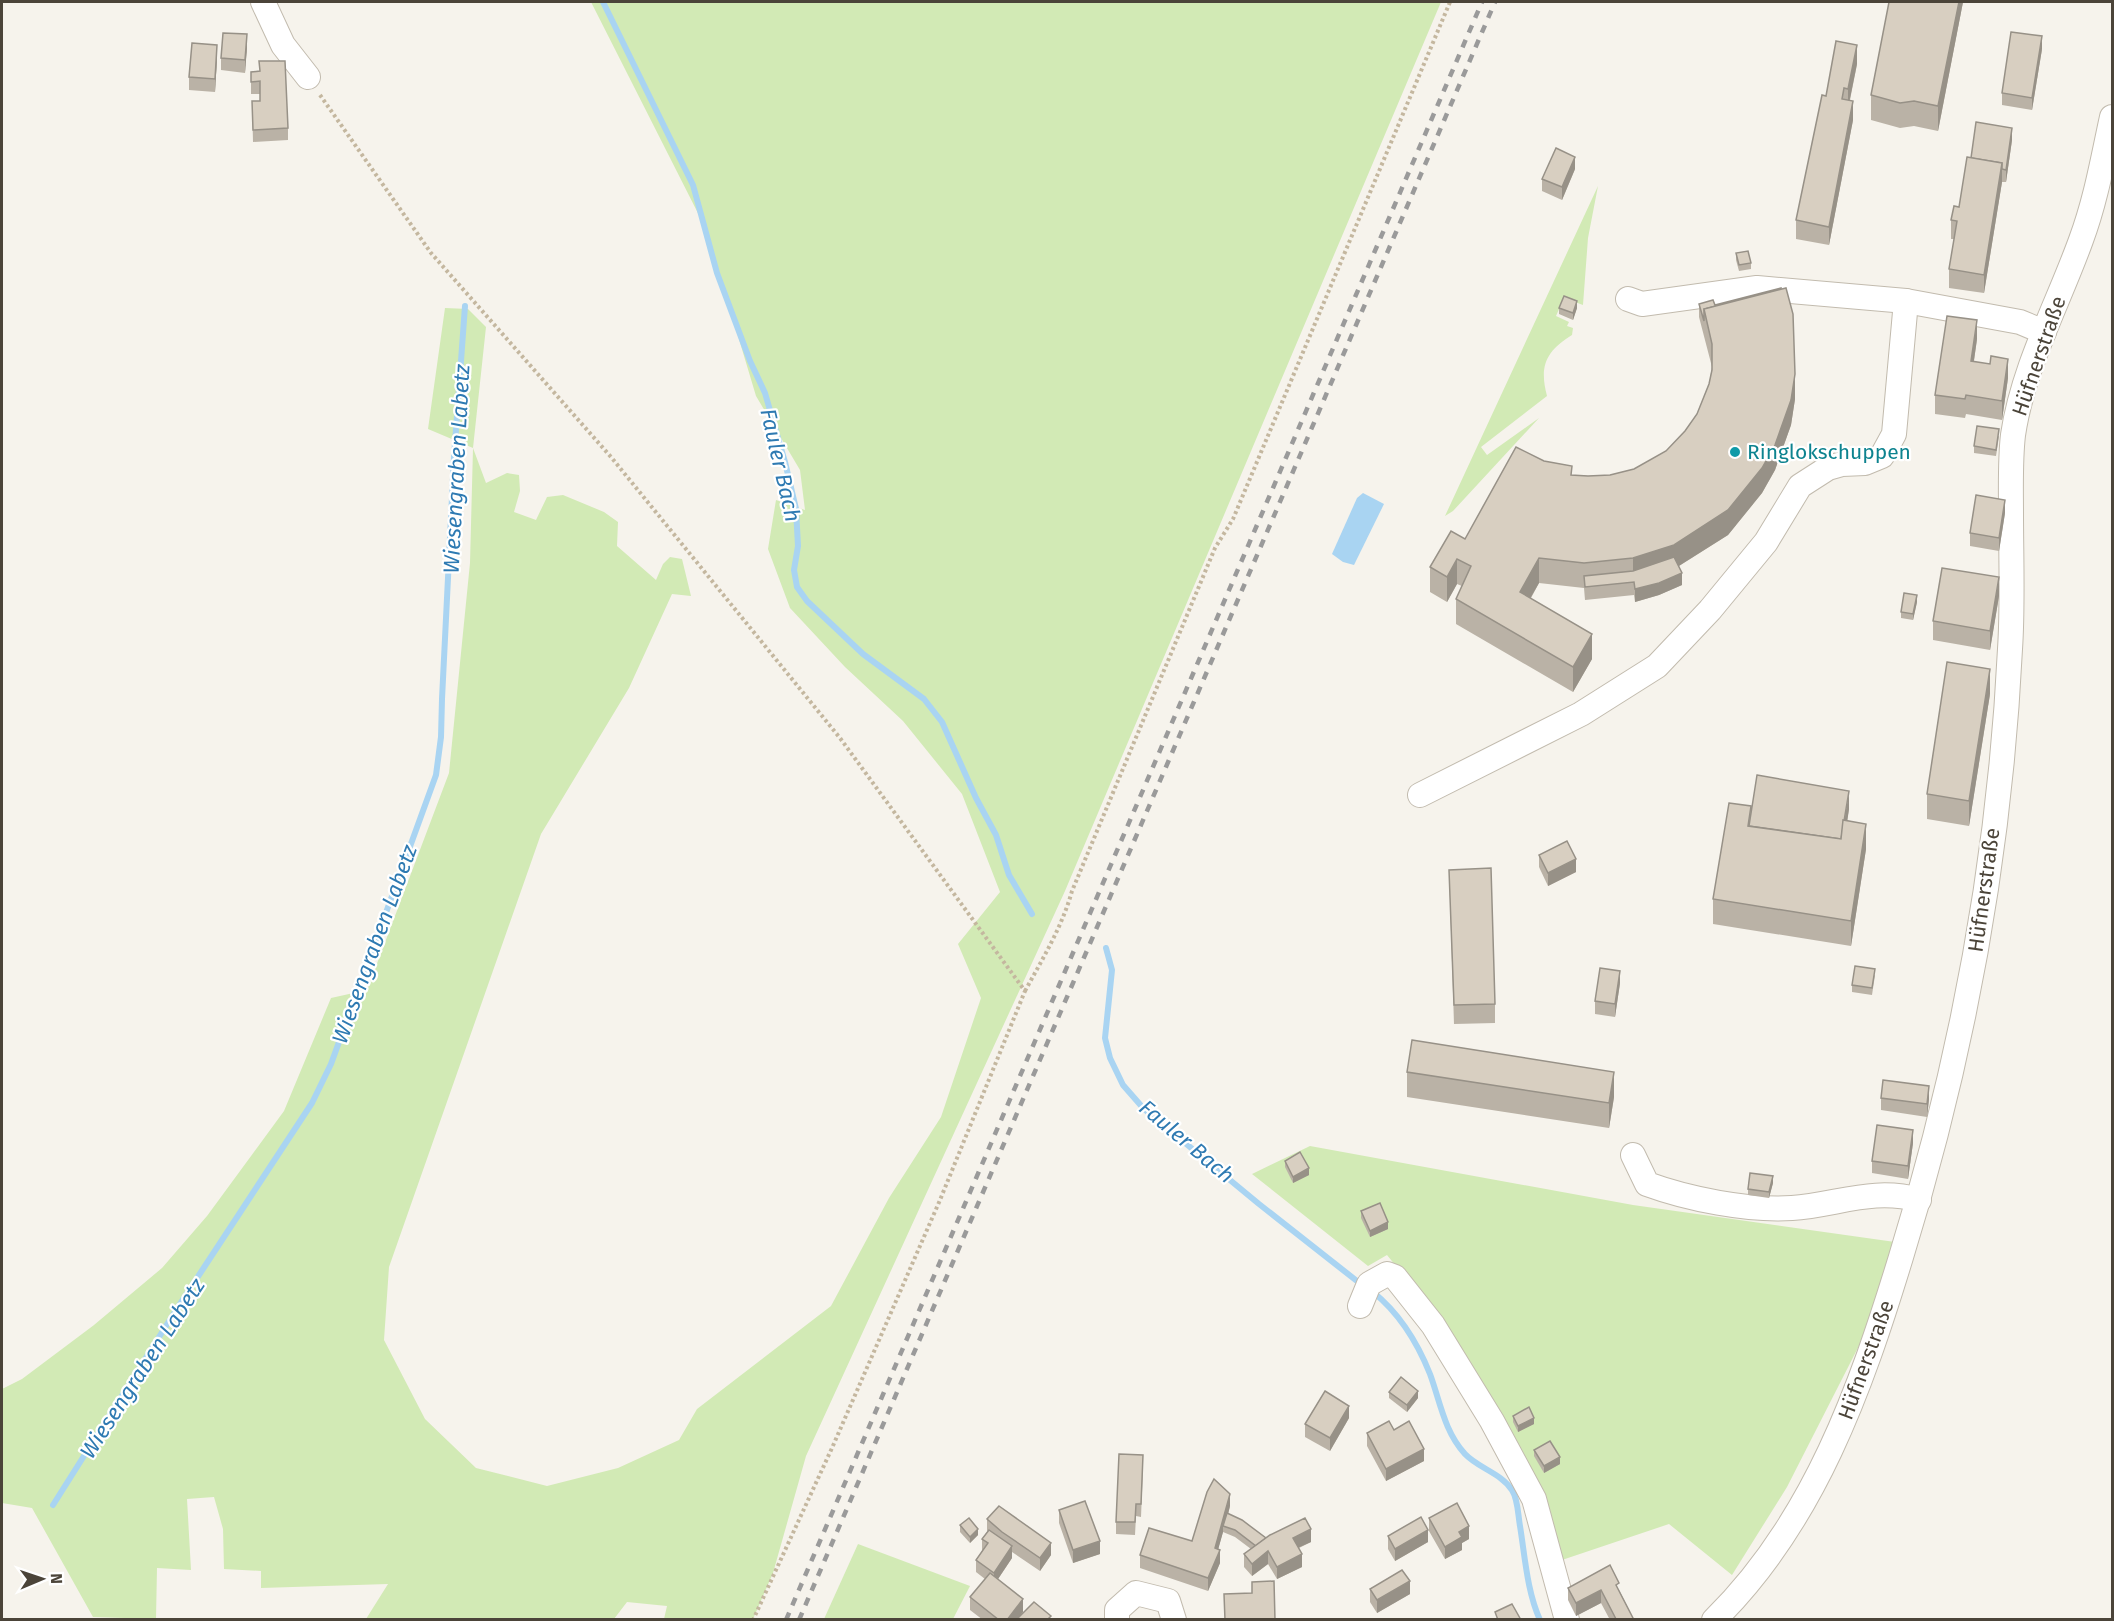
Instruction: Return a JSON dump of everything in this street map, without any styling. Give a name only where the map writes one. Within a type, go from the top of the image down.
[{"type":"street","points":[[263,2],[283,45],[308,77]]},
{"type":"street","name":"Hüfnerstraße","points":[[1714,1620],[1766,1561],[1798,1511],[1826,1460],[1871,1351],[1932,1152],[1952,1067],[1989,870],[2010,649],[2011,453],[2019,407],[2044,332],[2089,218],[2112,117]]},
{"type":"street","points":[[1628,299],[1642,304],[1757,288],[1906,301],[2020,322],[2044,332]]},
{"type":"street","points":[[1420,795],[1581,714],[1658,666],[1710,610],[1766,542],[1800,486],[1828,468],[1842,464],[1865,463],[1882,456],[1894,434],[1906,301]]},
{"type":"street","points":[[1633,1155],[1647,1184],[1675,1195],[1750,1207],[1792,1208],[1878,1194],[1901,1195],[1919,1200]]},
{"type":"street","points":[[1360,1306],[1369,1284],[1387,1274],[1395,1277],[1433,1325],[1492,1421],[1534,1499],[1566,1620]]},
{"type":"street","points":[[1117,1620],[1117,1610],[1137,1593],[1168,1601],[1174,1620]]},
{"type":"path","points":[[753,1620],[832,1448],[940,1200],[1025,991],[1066,913],[1072,891],[1210,559],[1233,519],[1450,2]]},
{"type":"path","points":[[308,77],[431,254],[611,457],[840,738],[1025,991]]},
{"type":"green space","points":[[591,2],[1441,2],[1065,891],[806,1456],[773,1573],[753,1619],[664,1619],[667,1606],[627,1602],[614,1619],[366,1619],[388,1584],[261,1588],[261,1571],[224,1569],[223,1529],[214,1497],[187,1499],[191,1570],[157,1568],[156,1619],[93,1617],[32,1508],[2,1503],[2,1389],[22,1379],[94,1325],[162,1268],[207,1216],[284,1111],[331,998],[367,990],[449,773],[470,563],[473,448],[486,483],[507,473],[519,475],[520,491],[514,512],[536,520],[547,497],[563,495],[604,512],[618,522],[617,546],[656,580],[663,564],[670,557],[682,559],[691,596],[672,594],[629,688],[541,834],[389,1267],[384,1340],[425,1419],[476,1468],[547,1486],[618,1468],[679,1440],[697,1409],[831,1306],[889,1198],[941,1117],[981,998],[958,944],[1000,892],[962,794],[903,721],[845,667],[790,608],[768,549],[776,500],[805,510],[800,470],[756,396],[706,229]]},
{"type":"green space","points":[[1598,186],[1588,238],[1583,305],[1564,298],[1556,316],[1569,322],[1567,326],[1573,328],[1572,335],[1556,347],[1547,360],[1544,376],[1547,396],[1481,447],[1487,455],[1539,418],[1453,511],[1445,516]]},
{"type":"green space","points":[[445,308],[468,309],[486,327],[473,448],[428,429]]},
{"type":"green space","points":[[1310,1146],[1633,1205],[1895,1242],[1867,1330],[1787,1487],[1732,1575],[1669,1524],[1562,1560],[1434,1313],[1387,1255],[1368,1266],[1252,1174]]},
{"type":"green space","points":[[858,1544],[970,1586],[953,1619],[824,1619]]},
{"type":"water","points":[[1363,493],[1384,504],[1354,565],[1343,562],[1332,554],[1357,498]]},
{"type":"building","points":[[1889,2],[1959,2],[1938,106],[1914,101],[1900,103],[1871,95]]},
{"type":"building","points":[[2011,32],[2042,36],[2032,98],[2002,93]]},
{"type":"building","points":[[223,33],[247,34],[245,60],[221,58]]},
{"type":"building","points":[[1836,41],[1857,45],[1848,89],[1844,88],[1842,99],[1853,101],[1829,227],[1796,220],[1822,95],[1826,96]]},
{"type":"building","points":[[192,43],[217,45],[215,79],[189,77]]},
{"type":"building","points":[[259,61],[285,61],[288,128],[253,130],[252,101],[260,101],[260,81],[251,82],[251,72],[260,71]]},
{"type":"building","points":[[1976,122],[2012,128],[2006,170],[2002,169],[2002,163],[1971,158]]},
{"type":"building","points":[[1556,148],[1575,157],[1562,187],[1542,179]]},
{"type":"building","points":[[1967,157],[2002,163],[1984,275],[1949,269],[1957,221],[1951,220],[1954,206],[1959,207]]},
{"type":"building","points":[[1748,251],[1751,263],[1739,265],[1736,253]]},
{"type":"building","points":[[1781,288],[1704,309],[1704,321],[1699,304],[1713,300],[1715,305]]},
{"type":"building","name":"Ringlokschuppen","points":[[1786,288],[1793,314],[1795,374],[1791,400],[1775,445],[1762,468],[1728,510],[1674,545],[1633,558],[1584,563],[1539,558],[1520,592],[1592,634],[1573,667],[1456,599],[1471,566],[1457,559],[1447,577],[1430,567],[1451,531],[1465,539],[1516,447],[1544,461],[1572,466],[1571,475],[1588,476],[1610,475],[1634,469],[1666,451],[1697,414],[1709,384],[1712,370],[1712,344],[1704,309]]},
{"type":"building","points":[[1564,296],[1577,301],[1573,313],[1559,308]]},
{"type":"building","points":[[1947,316],[1977,320],[1971,361],[1990,364],[1991,356],[2008,359],[2002,401],[1966,395],[1965,399],[1935,395]]},
{"type":"building","points":[[1977,426],[1999,429],[1996,450],[1974,446]]},
{"type":"building","points":[[1976,495],[2005,500],[1999,538],[1970,533]]},
{"type":"building","points":[[1674,557],[1682,573],[1659,583],[1635,589],[1634,582],[1585,587],[1584,576],[1633,571]]},
{"type":"building","points":[[1942,568],[1999,577],[1990,631],[1933,621]]},
{"type":"building","points":[[1904,593],[1917,595],[1913,614],[1901,612]]},
{"type":"building","points":[[1947,662],[1990,669],[1969,801],[1927,794]]},
{"type":"building","points":[[1757,775],[1849,791],[1841,839],[1749,826]]},
{"type":"building","points":[[1729,803],[1751,806],[1748,826],[1841,839],[1843,820],[1866,824],[1851,921],[1713,899]]},
{"type":"building","points":[[1567,841],[1576,859],[1548,873],[1539,855]]},
{"type":"building","points":[[1491,868],[1495,1004],[1454,1005],[1449,870]]},
{"type":"building","points":[[1855,966],[1875,969],[1872,988],[1852,985]]},
{"type":"building","points":[[1600,968],[1620,971],[1615,1004],[1595,1001]]},
{"type":"building","points":[[1412,1040],[1614,1072],[1609,1103],[1407,1072]]},
{"type":"building","points":[[1883,1080],[1929,1086],[1927,1104],[1881,1098]]},
{"type":"building","points":[[1877,1125],[1913,1130],[1908,1166],[1872,1161]]},
{"type":"building","points":[[1300,1152],[1309,1168],[1293,1177],[1285,1161]]},
{"type":"building","points":[[1750,1173],[1773,1176],[1769,1192],[1748,1189]]},
{"type":"building","points":[[1380,1203],[1388,1222],[1370,1231],[1361,1211]]},
{"type":"building","points":[[1401,1377],[1418,1391],[1407,1405],[1389,1392]]},
{"type":"building","points":[[1325,1391],[1349,1406],[1330,1438],[1305,1424]]},
{"type":"building","points":[[1529,1407],[1534,1418],[1518,1426],[1513,1416]]},
{"type":"building","points":[[1389,1421],[1394,1430],[1409,1421],[1424,1449],[1386,1469],[1367,1433]]},
{"type":"building","points":[[1550,1441],[1560,1457],[1544,1466],[1534,1450]]},
{"type":"building","points":[[1119,1454],[1143,1455],[1141,1504],[1136,1504],[1135,1522],[1116,1522]]},
{"type":"building","points":[[1214,1479],[1230,1494],[1215,1548],[1220,1550],[1208,1578],[1140,1555],[1149,1528],[1192,1541],[1207,1492]]},
{"type":"building","points":[[1085,1501],[1100,1541],[1073,1550],[1059,1510]]},
{"type":"building","points":[[1457,1503],[1469,1526],[1459,1532],[1462,1537],[1445,1547],[1429,1518]]},
{"type":"building","points":[[999,1506],[1051,1543],[1040,1558],[987,1519]]},
{"type":"building","points":[[1227,1513],[1242,1520],[1266,1538],[1256,1546],[1235,1530],[1223,1526]]},
{"type":"building","points":[[1421,1517],[1428,1530],[1395,1549],[1388,1536]]},
{"type":"building","points":[[969,1518],[978,1529],[970,1537],[960,1525]]},
{"type":"building","points":[[1305,1518],[1311,1529],[1293,1538],[1302,1554],[1277,1567],[1268,1551],[1252,1564],[1244,1554],[1270,1535]]},
{"type":"building","points":[[989,1530],[1012,1546],[994,1573],[976,1560],[988,1543],[982,1539]]},
{"type":"building","points":[[1610,1565],[1619,1583],[1616,1585],[1634,1620],[1615,1620],[1601,1590],[1576,1603],[1568,1588]]},
{"type":"building","points":[[1402,1570],[1410,1581],[1377,1600],[1370,1589]]},
{"type":"building","points":[[990,1573],[1023,1599],[1007,1620],[999,1620],[970,1597]]},
{"type":"building","points":[[1274,1581],[1275,1620],[1225,1620],[1224,1594],[1252,1593],[1252,1582]]},
{"type":"building","points":[[1034,1602],[1051,1616],[1047,1620],[1016,1620]]},
{"type":"building","points":[[1512,1604],[1521,1620],[1498,1620],[1495,1612]]},
{"type":"waterway","name":"Fauler Bach","points":[[603,2],[693,185],[717,273],[750,361],[765,393],[796,509],[798,546],[794,570],[797,587],[807,601],[863,654],[924,699],[942,722],[976,798],[996,835],[1009,875],[1032,914]]},
{"type":"waterway","name":"Wiesengraben Labetz","points":[[53,1505],[178,1307],[312,1103],[331,1064],[436,775],[441,737],[454,457],[465,306]]},
{"type":"waterway","name":"Fauler Bach","points":[[1106,948],[1112,970],[1105,1038],[1110,1058],[1123,1085],[1144,1109],[1362,1285]]},
{"type":"waterway","name":"Fauler Bach","points":[[1373,1292],[1391,1309],[1414,1340],[1430,1374],[1447,1426],[1458,1445],[1470,1459],[1502,1479],[1512,1490],[1518,1507],[1529,1586],[1540,1620]]},
{"type":"railway","points":[[786,1620],[1482,2]]},
{"type":"railway","points":[[799,1620],[1495,2]]},
{"type":"place","name":"Ringlokschuppen","points":[[1735,452]]}]
